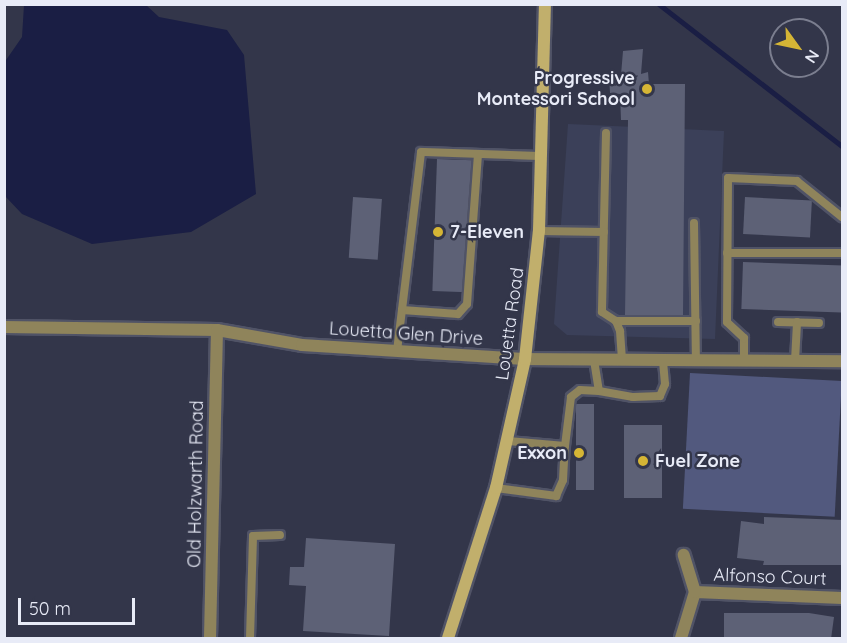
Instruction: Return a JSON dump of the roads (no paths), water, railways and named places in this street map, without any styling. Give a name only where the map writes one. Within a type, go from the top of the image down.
[{"type":"main road","name":"Louetta Road","points":[[448,639],[496,488],[525,359],[539,231],[545,4]]},
{"type":"street","name":"Louetta Glen Drive","points":[[4,327],[217,330],[302,345],[525,359],[843,361]]},
{"type":"street","name":"Old Holzwarth Road","points":[[210,639],[217,330]]},
{"type":"street","points":[[681,639],[695,592],[684,555]]},
{"type":"street","name":"Alfonso Court","points":[[695,592],[843,598]]},
{"type":"lane","points":[[606,133],[602,312],[616,321],[696,321]]},
{"type":"lane","points":[[397,351],[421,152],[542,156]]},
{"type":"lane","points":[[402,310],[458,314],[467,304],[478,154]]},
{"type":"lane","points":[[744,360],[744,338],[727,322],[728,178],[797,181],[843,217]]},
{"type":"lane","points":[[694,223],[696,360]]},
{"type":"lane","points":[[539,231],[604,232]]},
{"type":"lane","points":[[728,253],[843,253]]},
{"type":"lane","points":[[616,321],[622,360]]},
{"type":"lane","points":[[778,322],[819,323]]},
{"type":"lane","points":[[795,361],[797,322]]},
{"type":"lane","points":[[594,360],[599,391]]},
{"type":"lane","points":[[496,488],[556,496],[563,480],[572,396],[580,390],[660,396],[665,384],[663,360]]},
{"type":"lane","points":[[508,441],[565,446]]},
{"type":"lane","points":[[250,639],[253,536],[280,535]]},
{"type":"waterway","points":[[659,4],[842,146]]},
{"type":"place","name":"Progressive Montessori School","points":[[647,89]]},
{"type":"place","name":"7-Eleven","points":[[438,232]]},
{"type":"place","name":"Exxon","points":[[579,453]]},
{"type":"place","name":"Fuel Zone","points":[[643,461]]}]
